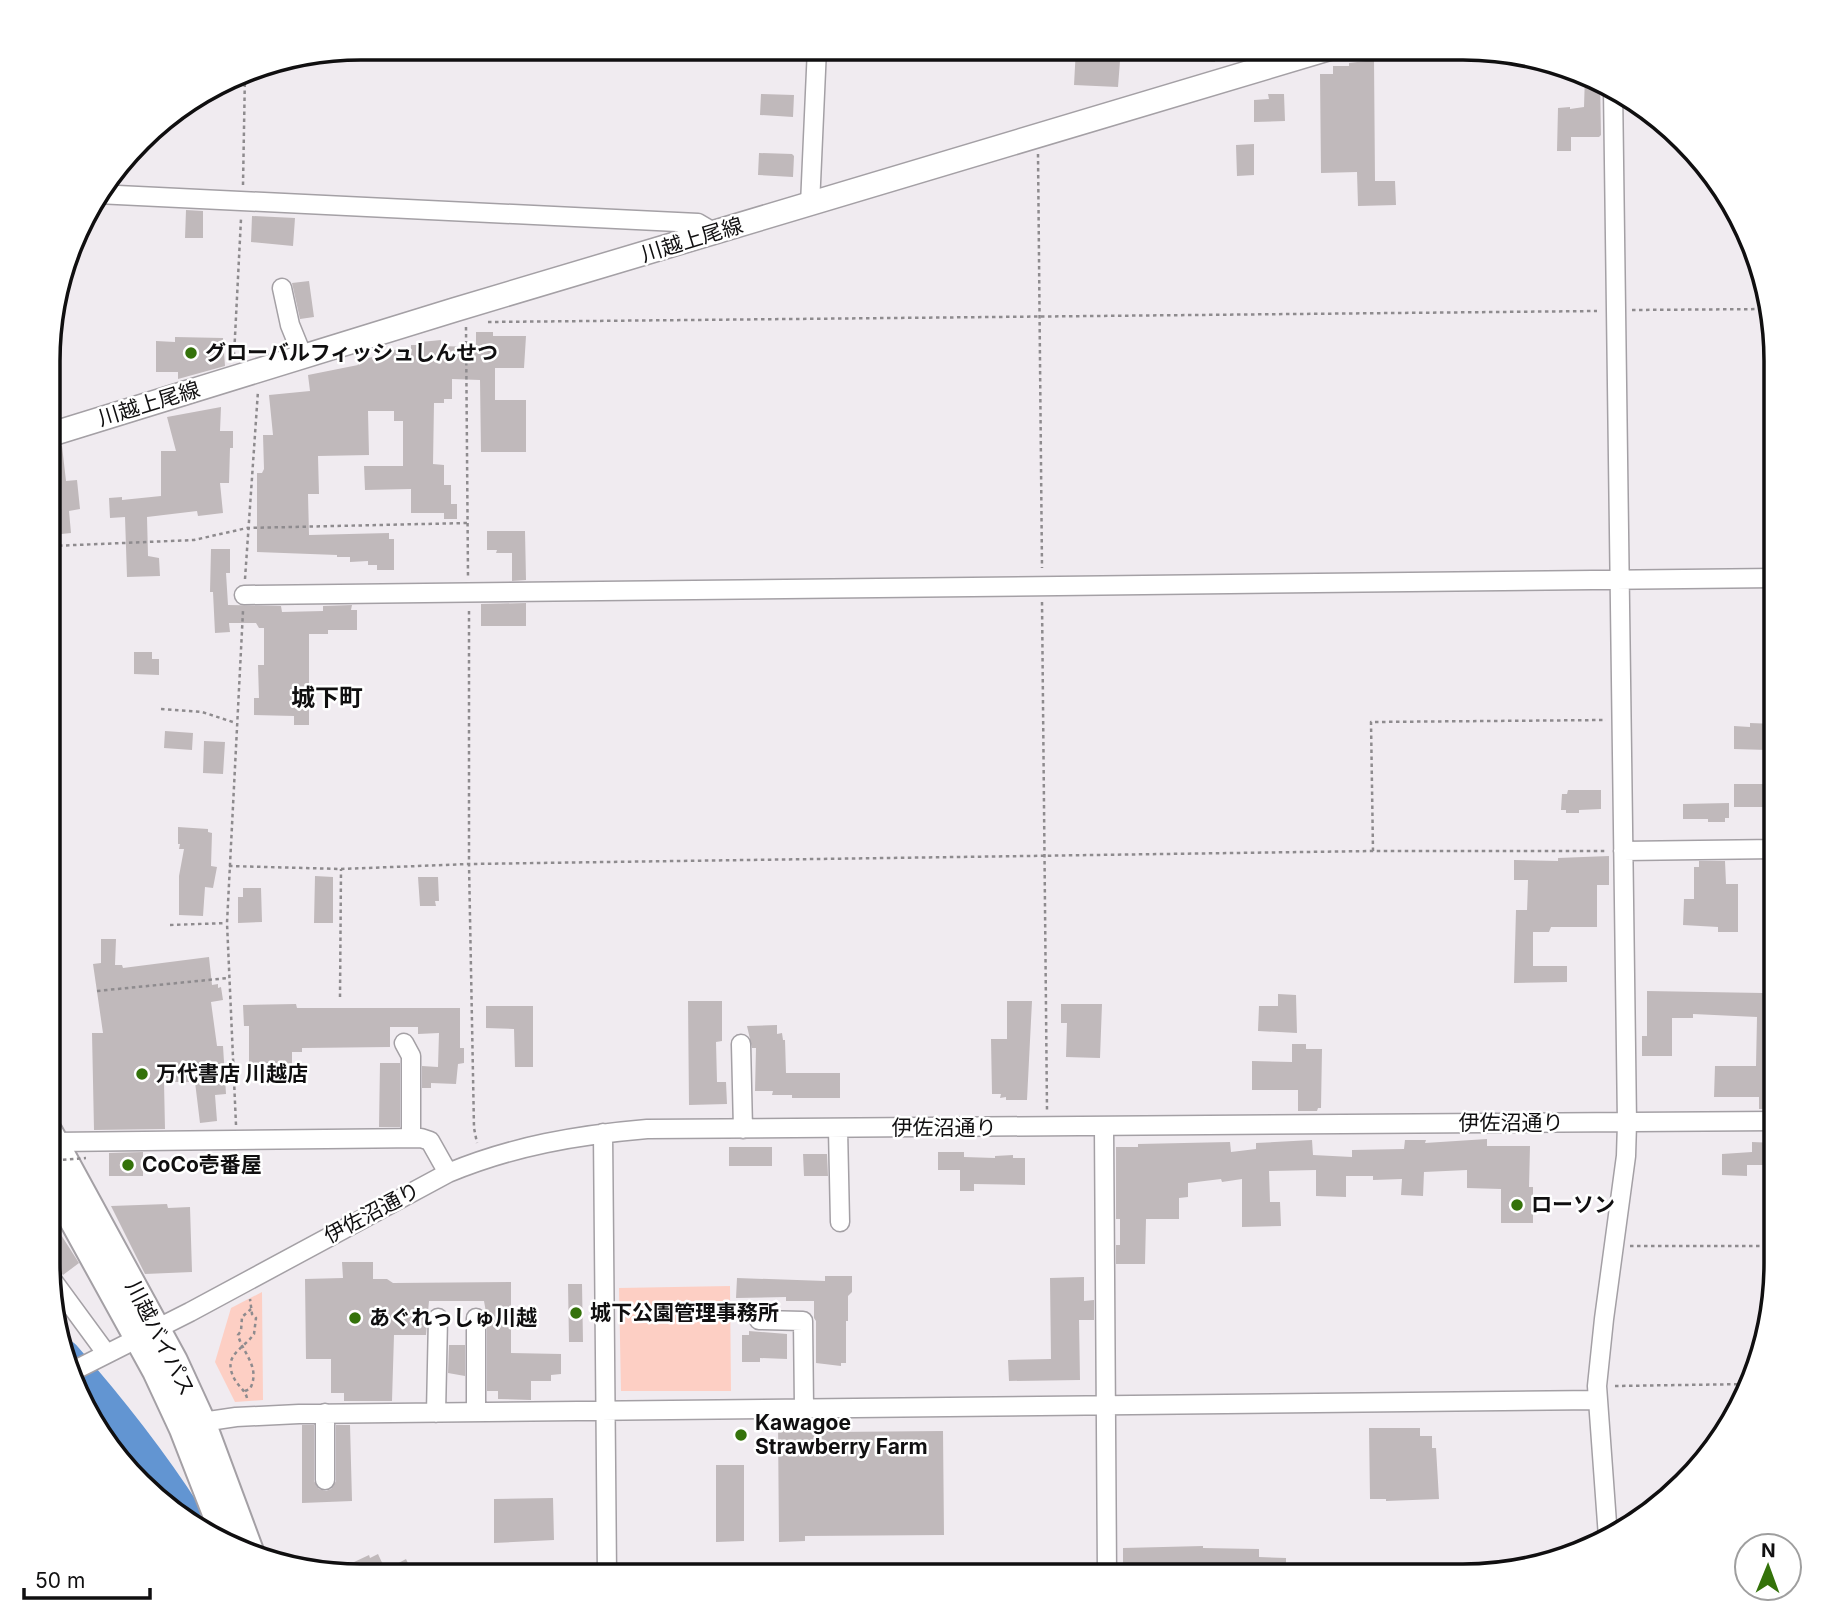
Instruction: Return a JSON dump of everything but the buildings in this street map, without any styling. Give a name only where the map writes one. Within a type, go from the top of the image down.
[{"type":"highway","name":"川越バイパス","points":[[60,1164],[147,1333],[222,1529]]},
{"type":"highway","name":"川越バイパス","points":[[60,1194],[202,1422],[246,1542]]},
{"type":"main road","name":"川越上尾線","points":[[60,432],[303,357],[461,316],[715,233],[1286,60]]},
{"type":"street","points":[[810,205],[816,60]]},
{"type":"street","points":[[1607,1527],[1597,1393],[1626,1156],[1627,1123],[1613,100]]},
{"type":"street","points":[[109,195],[698,223],[715,233]]},
{"type":"street","points":[[282,288],[290,325],[303,357]]},
{"type":"street","points":[[244,596],[1764,578]]},
{"type":"street","points":[[1623,851],[1764,849]]},
{"type":"street","points":[[404,1043],[411,1056],[411,1138]]},
{"type":"street","points":[[741,1044],[743,1129]]},
{"type":"street","name":"伊佐沼通り","points":[[78,1368],[448,1173],[480,1160],[558,1139],[647,1129],[1764,1121]]},
{"type":"street","points":[[1104,1127],[1107,1564]]},
{"type":"street","points":[[838,1129],[840,1222]]},
{"type":"street","points":[[603,1133],[607,1564]]},
{"type":"street","points":[[60,1145],[411,1138],[430,1142],[448,1173]]},
{"type":"street","points":[[61,1295],[100,1356]]},
{"type":"street","points":[[436,1413],[438,1318]]},
{"type":"street","points":[[476,1412],[477,1318]]},
{"type":"street","points":[[759,1320],[803,1321],[804,1407]]},
{"type":"street","points":[[202,1422],[236,1417],[325,1413],[606,1412],[804,1407],[1106,1407],[1597,1393]]},
{"type":"street","points":[[325,1413],[325,1480]]},
{"type":"path","points":[[237,1140],[227,923],[247,528],[249,373],[234,353],[245,82]]},
{"type":"path","points":[[1038,137],[1048,1128]]},
{"type":"path","points":[[480,1160],[474,1128],[469,864],[466,331],[461,316],[1040,318],[1760,309]]},
{"type":"path","points":[[60,546],[194,540],[247,528],[467,523]]},
{"type":"path","points":[[161,709],[202,712],[238,723]]},
{"type":"path","points":[[1373,852],[1371,722],[1623,719]]},
{"type":"path","points":[[229,866],[341,869],[469,864],[1623,851]]},
{"type":"path","points":[[340,997],[341,869]]},
{"type":"path","points":[[170,925],[227,923]]},
{"type":"path","points":[[97,990],[228,978]]},
{"type":"path","points":[[60,1149],[86,1158]]},
{"type":"path","points":[[1613,1246],[1764,1246]]},
{"type":"path","points":[[248,1401],[245,1391],[237,1384],[230,1365],[234,1351],[254,1334],[256,1318],[251,1310],[249,1296]]},
{"type":"path","points":[[245,1391],[250,1389],[254,1377],[250,1359],[238,1335],[242,1317],[251,1310]]},
{"type":"path","points":[[1597,1393],[1739,1385]]},
{"type":"shaded area","points":[[730,1286],[731,1391],[621,1391],[619,1288]]},
{"type":"shaded area","points":[[262,1292],[263,1400],[235,1402],[215,1362],[231,1308]]},
{"type":"waterway","points":[[80,1372],[129,1432],[179,1503]]},
{"type":"place","name":"グローバルフィッシュしんせつ","points":[[191,353]]},
{"type":"place","name":"万代書店 川越店","points":[[142,1074]]},
{"type":"place","name":"CoCo壱番屋","points":[[128,1165]]},
{"type":"place","name":"ローソン","points":[[1517,1205]]},
{"type":"place","name":"城下公園管理事務所","points":[[576,1313]]},
{"type":"place","name":"あぐれっしゅ川越","points":[[355,1318]]},
{"type":"place","name":"Kawagoe Strawberry Farm","points":[[741,1435]]},
{"type":"district","name":"城下町","points":[[327,698]]}]
